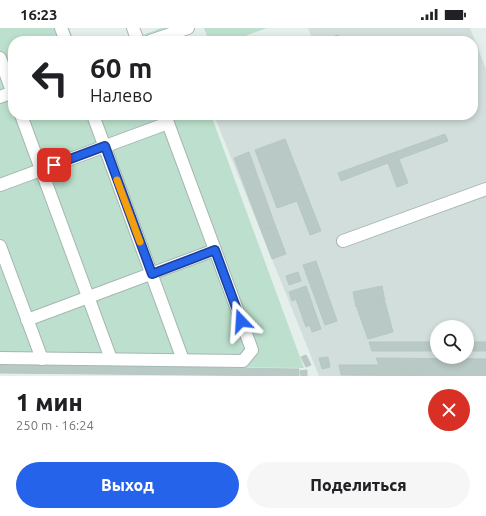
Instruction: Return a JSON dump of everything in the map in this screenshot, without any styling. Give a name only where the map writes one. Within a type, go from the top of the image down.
[{"type":"lane","points":[[165,36],[188,28]]},
{"type":"lane","points":[[0,58],[8,80]]},
{"type":"lane","points":[[23,120],[111,359]]},
{"type":"lane","points":[[95,120],[183,360]]},
{"type":"lane","points":[[0,185],[105,146],[165,120]]},
{"type":"lane","points":[[0,358],[243,361],[252,350],[167,120]]},
{"type":"lane","points":[[343,241],[486,189]]},
{"type":"lane","points":[[0,246],[42,359]]},
{"type":"lane","points":[[27,320],[215,250]]},
{"type":"shaded area","points":[[308,28],[470,28],[473,36],[311,36]]},
{"type":"shaded area","points":[[478,48],[486,69],[486,376],[319,376],[216,120],[478,120]]},
{"type":"green space","points":[[0,28],[69,28],[72,36],[8,36],[8,120],[213,120],[304,368],[0,365]]},
{"type":"green space","points":[[161,28],[179,28],[182,36],[140,36]]},
{"type":"green space","points":[[204,28],[267,28],[245,36],[207,36]]},
{"type":"building","points":[[445,134],[448,141],[399,159],[408,183],[397,187],[388,163],[341,181],[338,173]]},
{"type":"building","points":[[285,139],[321,231],[310,235],[297,201],[277,208],[255,150]]},
{"type":"building","points":[[249,152],[275,225],[261,230],[234,158]]},
{"type":"building","points":[[275,225],[286,254],[272,259],[261,230]]},
{"type":"building","points":[[316,261],[337,321],[325,325],[303,265]]},
{"type":"building","points":[[298,272],[301,281],[289,285],[286,276]]},
{"type":"building","points":[[306,286],[321,329],[312,332],[310,325],[306,327],[296,299],[292,301],[289,292]]},
{"type":"building","points":[[382,286],[385,301],[356,307],[353,292]]},
{"type":"building","points":[[385,302],[393,332],[368,339],[357,308]]},
{"type":"building","points":[[369,342],[430,342],[430,351],[372,351]]},
{"type":"building","points":[[474,342],[486,342],[486,351],[474,351]]},
{"type":"building","points":[[306,355],[311,365],[306,367],[301,357]]},
{"type":"building","points":[[328,357],[330,367],[322,369],[319,358]]},
{"type":"building","points":[[376,358],[430,358],[430,364],[474,364],[474,359],[486,359],[486,376],[341,375],[339,365],[379,365]]},
{"type":"building","points":[[0,365],[299,369],[299,376],[0,373]]},
{"type":"building","points":[[307,370],[307,376],[301,376],[300,371]]},
{"type":"slow traffic","points":[[117,180],[140,242]]},
{"type":"route","points":[[54,165],[105,146],[152,274],[215,250],[241,321]]}]
